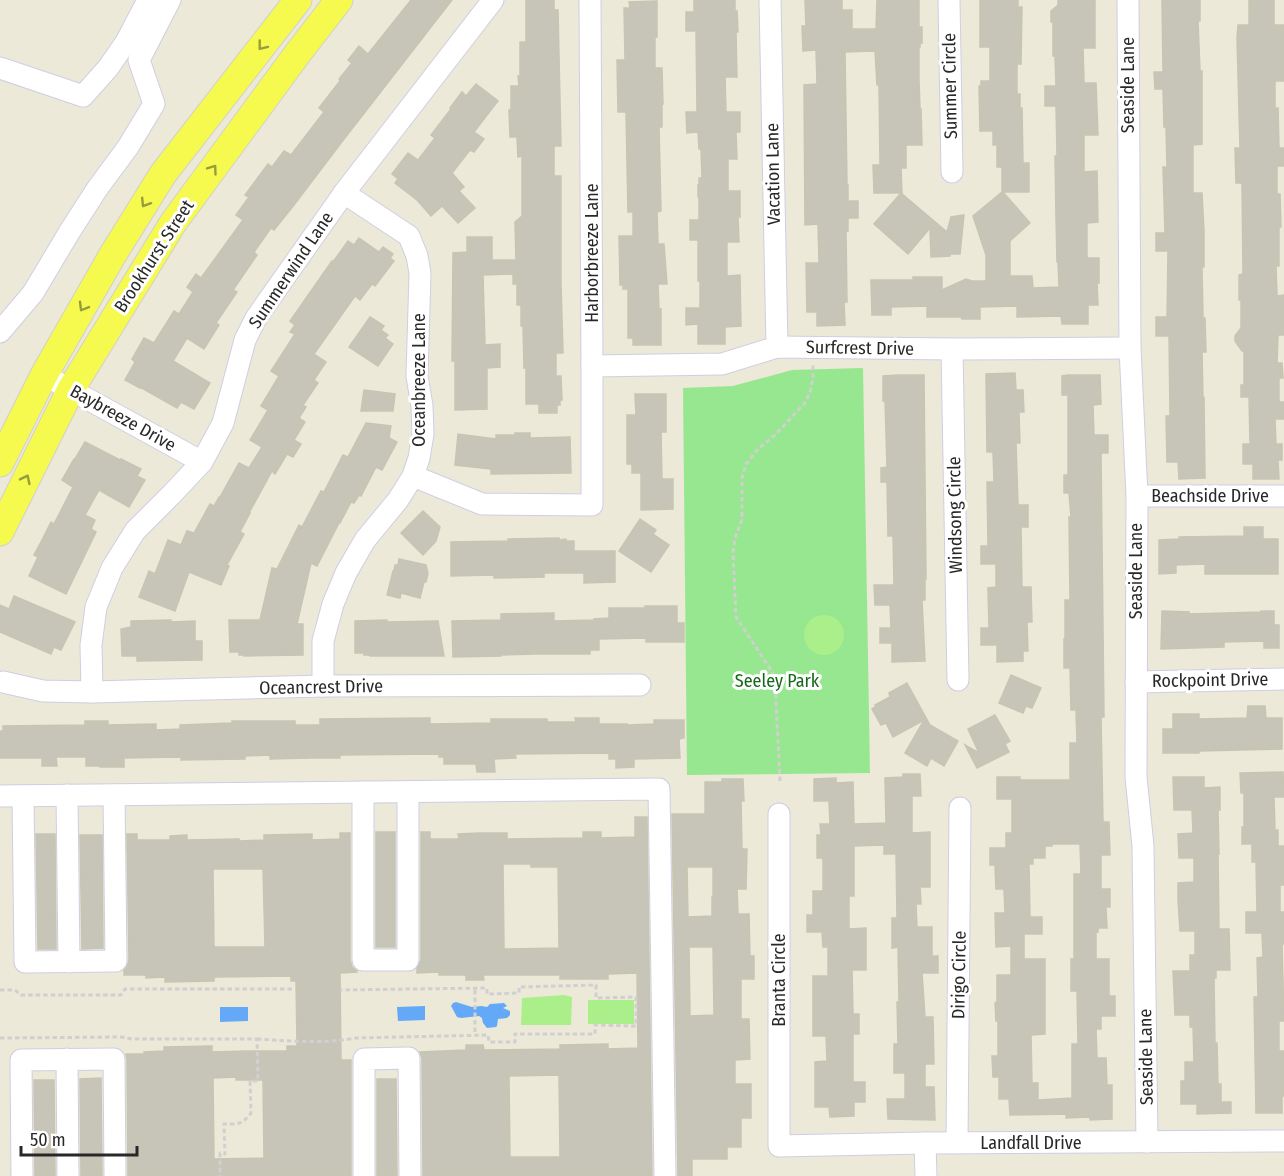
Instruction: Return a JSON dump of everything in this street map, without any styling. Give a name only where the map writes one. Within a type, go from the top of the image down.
[{"type":"main road","name":"Brookhurst Street","points":[[0,463],[44,375],[112,256],[163,174],[298,0]]},
{"type":"main road","points":[[298,53],[294,42],[297,32],[322,0]]},
{"type":"main road","name":"Brookhurst Street","points":[[0,532],[71,389],[173,223],[339,0]]},
{"type":"street","points":[[0,68],[83,96],[126,42],[148,0]]},
{"type":"street","points":[[0,332],[33,293],[70,231],[128,147],[153,104],[139,60],[170,0]]},
{"type":"street","name":"Summerwind Lane","points":[[92,692],[91,645],[96,607],[112,568],[135,531],[202,462],[223,423],[245,340],[256,318],[344,193],[493,0]]},
{"type":"street","name":"Harborbreeze Lane","points":[[413,477],[482,504],[592,505],[590,0]]},
{"type":"street","name":"Vacation Lane","points":[[770,0],[777,347]]},
{"type":"street","name":"Summer Circle","points":[[949,0],[952,172]]},
{"type":"street","name":"Seaside Lane","points":[[1128,0],[1130,348],[1137,496],[1136,777],[1143,846],[1147,1142]]},
{"type":"street","name":"Oceanbreeze Lane","points":[[323,686],[324,641],[333,604],[346,573],[365,540],[398,500],[413,477],[423,434],[422,406],[417,376],[420,273],[417,256],[409,236],[344,193]]},
{"type":"street","name":"Surfcrest Drive","points":[[592,366],[722,364],[777,347],[1130,348]]},
{"type":"street","name":"Windsong Circle","points":[[952,349],[958,680]]},
{"type":"street","name":"Baybreeze Drive","points":[[44,375],[202,462]]},
{"type":"street","name":"Beachside Drive","points":[[1137,496],[1284,496]]},
{"type":"street","name":"Rockpoint Drive","points":[[1136,682],[1284,679]]},
{"type":"street","name":"Oceancrest Drive","points":[[3,682],[44,691],[92,692],[323,686],[640,685]]},
{"type":"street","points":[[0,796],[659,789],[665,1176]]},
{"type":"street","points":[[363,792],[363,960],[408,960],[408,792]]},
{"type":"street","points":[[67,795],[69,962]]},
{"type":"street","points":[[23,796],[25,963],[116,961],[114,795]]},
{"type":"street","name":"Dirigo Circle","points":[[957,1143],[960,808]]},
{"type":"street","name":"Branta Circle","points":[[779,814],[779,1146]]},
{"type":"street","points":[[364,1176],[364,1059],[409,1058],[410,1176]]},
{"type":"street","points":[[67,1059],[68,1176]]},
{"type":"street","points":[[22,1176],[21,1060],[67,1059],[114,1059],[115,1176]]},
{"type":"street","name":"Landfall Drive","points":[[779,1146],[1284,1141]]},
{"type":"street","points":[[925,1143],[926,1176]]},
{"type":"path","points":[[780,781],[775,681],[773,673],[736,617],[733,552],[742,519],[742,478],[746,464],[758,449],[806,403],[813,378],[812,347]]},
{"type":"path","points":[[0,1038],[122,1037],[132,1039],[341,1041],[356,1038],[488,1035],[489,1042],[515,1042],[515,1034],[595,1034],[595,1024],[636,1026],[636,997],[596,998],[596,985],[519,987],[519,993],[488,994],[487,988],[340,990]]},
{"type":"path","points":[[0,990],[15,990],[21,995],[121,995],[125,989],[294,989]]},
{"type":"path","points":[[475,990],[475,1033]]},
{"type":"path","points":[[220,1176],[220,1153],[225,1154],[224,1124],[240,1124],[251,1113],[250,1081],[258,1081],[257,1039]]},
{"type":"green space","name":"Seeley Park","points":[[863,368],[870,773],[687,775],[683,388],[733,386],[792,370]]},
{"type":"green space","points":[[824,615],[832,616],[838,621],[843,627],[843,643],[838,649],[832,654],[824,655],[816,654],[810,649],[805,643],[804,635],[805,627],[810,621],[816,616]]},
{"type":"green space","points":[[564,995],[572,997],[571,1025],[521,1025],[522,998]]},
{"type":"green space","points":[[588,1000],[634,1000],[634,1024],[588,1024]]},
{"type":"water","points":[[456,1002],[472,1007],[487,1007],[490,1004],[504,1003],[507,1006],[503,1008],[510,1011],[510,1015],[507,1018],[498,1019],[496,1027],[487,1028],[479,1016],[457,1017],[451,1006]]},
{"type":"water","points":[[425,1006],[425,1020],[398,1021],[397,1007]]},
{"type":"water","points":[[220,1007],[248,1007],[248,1021],[220,1022]]},
{"type":"building","points":[[411,0],[452,0],[294,205],[274,230],[271,228],[254,252],[257,255],[233,290],[237,292],[216,323],[219,325],[204,349],[187,338],[173,361],[210,383],[194,409],[181,402],[177,408],[125,380],[135,362],[132,359],[144,338],[154,343],[174,311],[179,314],[193,292],[187,287],[196,274],[201,278],[243,220],[236,215],[249,197],[245,195],[268,164],[272,167],[284,151],[291,155],[324,112],[319,108],[352,63],[348,60],[359,46],[368,54]]},
{"type":"building","points":[[526,0],[554,0],[554,10],[558,10],[561,146],[554,146],[554,176],[561,176],[563,353],[556,353],[556,376],[561,376],[562,400],[560,400],[560,405],[557,405],[557,413],[539,413],[539,404],[526,404],[523,326],[521,326],[521,305],[517,305],[517,284],[513,284],[513,274],[483,275],[485,345],[500,344],[500,367],[487,368],[487,409],[455,410],[455,361],[452,361],[453,253],[467,252],[467,237],[492,237],[492,260],[516,260],[515,222],[522,216],[522,156],[518,157],[517,137],[510,137],[509,110],[511,111],[511,86],[519,86],[520,42],[526,42]]},
{"type":"building","points":[[694,0],[735,0],[735,11],[737,11],[737,77],[725,77],[726,112],[740,112],[740,132],[736,132],[737,159],[728,159],[728,191],[740,191],[740,217],[738,217],[739,242],[727,242],[727,276],[740,275],[741,326],[725,327],[725,344],[698,344],[698,324],[686,325],[686,308],[700,308],[698,240],[690,240],[690,220],[699,220],[698,185],[699,178],[702,178],[701,149],[699,149],[698,132],[687,133],[686,112],[697,112],[696,31],[686,31],[686,12],[694,12]]},
{"type":"building","points":[[805,0],[842,0],[842,10],[852,10],[852,29],[876,29],[877,0],[919,0],[919,27],[922,27],[922,43],[919,47],[919,80],[922,145],[906,145],[906,168],[901,168],[902,193],[874,193],[873,165],[880,165],[879,85],[877,85],[875,51],[845,52],[848,201],[858,201],[858,218],[848,218],[848,231],[846,231],[845,325],[817,326],[817,312],[807,312],[806,263],[819,263],[818,224],[805,225],[804,85],[817,84],[816,50],[803,51],[802,26],[806,26]]},
{"type":"building","points":[[980,0],[1018,0],[1018,7],[1022,7],[1021,64],[1017,64],[1017,94],[1020,94],[1020,108],[1022,108],[1023,163],[1029,163],[1029,192],[1003,192],[1030,223],[1010,241],[1010,276],[1032,276],[1033,288],[1059,287],[1056,218],[1056,106],[1045,106],[1045,86],[1056,86],[1051,11],[1058,5],[1058,0],[1095,0],[1095,48],[1083,48],[1084,83],[1096,83],[1098,135],[1084,135],[1084,172],[1097,171],[1098,222],[1087,223],[1087,258],[1099,258],[1098,305],[1088,305],[1088,324],[1062,324],[1061,316],[1017,317],[1017,306],[980,307],[980,319],[927,317],[927,306],[891,307],[891,315],[872,315],[871,280],[942,277],[942,290],[966,279],[986,281],[986,255],[973,216],[1002,192],[1002,167],[997,167],[997,145],[993,145],[993,131],[980,131],[979,86],[981,86],[981,81],[990,81],[990,47],[980,47]]},
{"type":"building","points":[[1162,0],[1200,0],[1200,21],[1198,21],[1200,71],[1202,71],[1202,144],[1193,145],[1193,193],[1202,193],[1204,232],[1204,267],[1202,267],[1206,352],[1202,352],[1205,478],[1179,479],[1178,462],[1167,462],[1166,416],[1170,416],[1169,336],[1156,336],[1156,317],[1167,317],[1168,251],[1156,251],[1156,233],[1165,233],[1163,167],[1167,167],[1163,89],[1155,89],[1154,72],[1163,72]]},
{"type":"building","points":[[1249,0],[1274,0],[1274,25],[1284,25],[1284,81],[1275,81],[1279,148],[1284,148],[1284,166],[1277,166],[1277,194],[1280,194],[1281,227],[1279,227],[1279,266],[1276,266],[1277,296],[1284,295],[1284,335],[1278,335],[1277,363],[1282,363],[1283,378],[1279,378],[1279,402],[1284,402],[1284,419],[1275,419],[1276,444],[1282,444],[1282,460],[1278,460],[1279,479],[1253,479],[1253,464],[1243,464],[1243,444],[1250,444],[1249,397],[1241,397],[1241,385],[1244,385],[1244,351],[1235,341],[1235,336],[1241,328],[1239,275],[1243,274],[1242,183],[1236,183],[1235,148],[1240,148],[1237,38],[1238,25],[1249,25]]},
{"type":"building","points":[[657,1],[655,68],[662,68],[663,104],[662,127],[659,127],[661,211],[657,212],[658,244],[664,244],[667,284],[658,284],[661,345],[633,345],[633,338],[628,338],[628,289],[623,289],[623,285],[620,285],[619,236],[633,236],[633,212],[628,212],[626,112],[618,112],[617,60],[625,60],[624,8],[630,8],[629,2]]},
{"type":"building","points":[[476,84],[498,101],[474,132],[484,139],[474,152],[470,150],[452,173],[464,187],[459,191],[475,208],[458,223],[442,206],[431,216],[417,200],[395,183],[398,179],[392,174],[408,153],[418,160],[435,138],[431,135],[462,92],[466,96]]},
{"type":"building","points":[[901,193],[947,232],[951,217],[964,215],[960,254],[931,257],[930,228],[908,254],[874,224]]},
{"type":"building","points":[[359,238],[379,252],[383,247],[393,254],[390,258],[394,261],[375,286],[372,284],[360,300],[355,296],[314,354],[326,362],[314,380],[318,383],[303,405],[306,407],[299,418],[305,422],[294,440],[301,444],[293,457],[287,454],[275,474],[272,471],[240,532],[244,534],[227,565],[229,566],[221,585],[189,572],[175,611],[139,597],[149,571],[155,574],[168,540],[181,545],[187,531],[194,533],[210,504],[214,506],[220,497],[239,463],[249,468],[262,447],[250,440],[268,410],[261,406],[279,376],[271,371],[295,334],[290,332],[295,325],[290,321],[348,241],[354,245]]},
{"type":"building","points":[[370,317],[384,326],[381,330],[388,335],[385,338],[393,344],[378,366],[349,347]]},
{"type":"building","points":[[1015,373],[1016,390],[1023,390],[1024,412],[1019,412],[1020,443],[1016,443],[1018,505],[1028,505],[1028,527],[1021,527],[1022,587],[1031,587],[1032,622],[1027,622],[1028,651],[1023,651],[1023,661],[997,662],[997,645],[981,645],[981,628],[989,628],[988,588],[996,587],[996,564],[981,564],[981,546],[988,546],[987,482],[994,482],[993,452],[987,452],[986,374]]},
{"type":"building","points":[[924,375],[926,579],[925,600],[922,600],[925,661],[892,662],[892,643],[880,643],[880,628],[891,628],[890,605],[875,605],[874,585],[894,585],[893,536],[888,536],[887,482],[881,482],[881,468],[887,467],[883,376]]},
{"type":"building","points":[[1100,375],[1101,404],[1093,405],[1094,435],[1108,435],[1108,453],[1101,453],[1104,717],[1101,717],[1103,822],[1109,822],[1110,855],[1101,855],[1101,889],[1110,889],[1110,907],[1106,907],[1107,928],[1098,928],[1096,932],[1096,959],[1109,959],[1109,996],[1115,996],[1115,1016],[1101,1016],[1101,1029],[1096,1029],[1097,1058],[1106,1058],[1107,1085],[1112,1085],[1112,1119],[1066,1118],[1066,1114],[1010,1115],[1009,1099],[999,1099],[999,1077],[993,1077],[992,1056],[998,1056],[998,1021],[996,1021],[995,1003],[997,1002],[997,975],[1011,975],[1011,946],[996,947],[995,913],[1005,913],[1004,889],[996,889],[995,865],[990,865],[990,848],[1006,848],[1006,833],[1012,833],[1012,799],[997,799],[997,777],[1020,777],[1020,780],[1070,780],[1070,743],[1077,743],[1076,710],[1071,710],[1070,668],[1064,668],[1065,600],[1070,600],[1069,517],[1071,517],[1069,493],[1064,493],[1064,475],[1068,475],[1068,395],[1062,395],[1062,376]],"holes":[[[1080,844],[1081,874],[1074,874],[1074,959],[1071,959],[1071,991],[1077,991],[1078,1044],[1072,1044],[1072,1098],[1038,1100],[1038,1083],[1032,1083],[1031,1035],[1045,1034],[1045,959],[1024,959],[1024,934],[1042,934],[1042,917],[1030,917],[1029,864],[1033,864],[1033,858],[1045,858],[1045,846]]]},
{"type":"building","points":[[364,390],[395,394],[393,411],[361,411]]},
{"type":"building","points":[[635,394],[666,394],[666,432],[661,432],[662,479],[673,479],[673,509],[641,510],[641,473],[632,473],[632,464],[627,464],[627,415],[636,415]]},
{"type":"building","points":[[366,423],[391,426],[389,438],[397,442],[382,470],[376,467],[361,496],[359,495],[354,503],[351,502],[317,566],[311,563],[297,624],[303,624],[303,655],[244,656],[239,655],[239,652],[230,652],[229,620],[260,620],[272,568],[277,569],[299,525],[302,527],[343,455],[348,457]]},
{"type":"building","points":[[515,433],[530,433],[530,438],[570,437],[571,473],[491,474],[491,469],[455,465],[458,434],[496,439],[496,435],[515,435]]},
{"type":"building","points":[[85,442],[141,469],[137,476],[145,480],[129,507],[99,490],[85,515],[95,520],[91,529],[96,532],[66,594],[29,576],[38,557],[34,555],[51,522],[54,524],[73,487],[62,480]]},
{"type":"building","points":[[423,511],[440,527],[436,541],[423,555],[401,533]]},
{"type":"building","points":[[640,519],[656,530],[653,534],[669,545],[651,572],[619,551]]},
{"type":"building","points":[[1244,527],[1263,527],[1263,539],[1278,539],[1278,574],[1205,574],[1205,564],[1176,565],[1176,573],[1159,574],[1159,540],[1179,539],[1179,537],[1244,536]]},
{"type":"building","points":[[559,538],[559,540],[574,541],[574,551],[615,551],[615,582],[584,583],[584,573],[544,573],[544,577],[451,576],[451,542]]},
{"type":"building","points":[[399,559],[426,565],[428,573],[420,598],[401,593],[400,598],[387,595],[395,565],[398,565]]},
{"type":"building","points":[[14,596],[75,622],[61,650],[54,647],[51,654],[0,632],[0,605],[9,609]]},
{"type":"building","points":[[645,606],[677,606],[677,623],[684,623],[684,642],[646,642],[646,638],[599,639],[599,650],[590,650],[590,654],[453,657],[452,621],[501,620],[501,614],[554,613],[554,621],[594,620],[609,618],[609,608],[645,608]]},
{"type":"building","points":[[1162,611],[1189,612],[1189,614],[1274,611],[1274,625],[1279,625],[1279,648],[1264,648],[1264,641],[1224,642],[1224,647],[1161,649]]},
{"type":"building","points":[[171,620],[171,622],[195,621],[195,641],[202,641],[202,660],[137,661],[137,656],[122,656],[121,629],[131,627],[131,621]]},
{"type":"building","points":[[387,620],[387,622],[438,621],[444,656],[370,656],[355,653],[355,621]]},
{"type":"building","points":[[1011,675],[1041,688],[1032,708],[1026,706],[1023,713],[999,703]]},
{"type":"building","points":[[907,683],[930,725],[958,741],[944,766],[931,758],[927,766],[905,753],[924,720],[893,737],[886,723],[881,725],[872,709],[890,697],[889,693]]},
{"type":"building","points":[[1248,706],[1265,706],[1266,718],[1282,718],[1282,749],[1163,753],[1163,729],[1173,729],[1173,714],[1199,714],[1199,719],[1247,718]]},
{"type":"building","points":[[995,715],[1010,741],[1005,744],[1009,752],[977,768],[965,745],[979,753],[968,729]]},
{"type":"building","points":[[430,718],[430,724],[491,723],[491,719],[547,719],[547,722],[576,722],[575,718],[599,718],[599,724],[627,725],[654,724],[654,720],[684,720],[684,738],[679,739],[680,758],[634,759],[634,767],[616,768],[616,759],[609,759],[609,753],[515,754],[516,758],[494,759],[495,772],[477,772],[476,764],[444,764],[444,757],[439,757],[439,754],[340,755],[340,758],[270,759],[270,755],[245,756],[245,759],[124,758],[124,767],[86,766],[86,757],[56,757],[57,766],[42,766],[42,758],[0,758],[0,731],[3,731],[3,726],[85,725],[85,721],[108,721],[108,725],[156,724],[156,730],[180,729],[180,725],[232,723],[232,721],[295,721],[295,725],[320,725],[320,719]]},
{"type":"building","points":[[1283,772],[1284,797],[1274,797],[1278,846],[1284,846],[1284,885],[1280,885],[1280,912],[1284,912],[1284,944],[1282,944],[1284,1021],[1279,1021],[1279,1051],[1284,1051],[1284,1096],[1282,1096],[1282,1113],[1256,1113],[1254,997],[1258,997],[1257,958],[1263,957],[1262,933],[1246,933],[1246,912],[1257,912],[1256,862],[1252,862],[1252,844],[1242,844],[1244,793],[1241,793],[1240,773]]},
{"type":"building","points":[[903,774],[920,774],[921,796],[912,796],[912,833],[930,832],[930,887],[920,887],[921,904],[916,904],[917,927],[932,927],[932,956],[938,956],[938,973],[922,973],[925,1017],[933,1017],[934,1064],[925,1064],[925,1087],[934,1087],[935,1120],[888,1119],[887,1099],[905,1099],[905,1073],[894,1073],[894,1044],[898,1044],[897,1002],[899,1002],[898,947],[892,948],[892,918],[897,918],[896,854],[884,854],[884,845],[854,846],[854,896],[849,896],[849,929],[866,928],[866,970],[852,970],[853,1014],[859,1014],[859,1034],[853,1034],[853,1082],[865,1082],[865,1102],[854,1102],[854,1116],[830,1117],[829,1107],[815,1107],[815,1062],[827,1061],[826,1036],[813,1036],[813,976],[828,976],[828,947],[823,947],[822,932],[807,932],[807,915],[813,915],[813,891],[823,891],[823,858],[817,858],[817,835],[821,835],[820,824],[830,824],[829,801],[814,801],[814,779],[836,778],[836,783],[853,782],[854,824],[886,823],[885,778],[903,777]]},
{"type":"building","points":[[1173,777],[1204,777],[1204,788],[1220,787],[1220,810],[1218,810],[1219,929],[1229,929],[1230,970],[1216,970],[1216,978],[1214,978],[1215,1043],[1217,1043],[1221,1102],[1231,1102],[1231,1113],[1197,1114],[1197,1104],[1181,1104],[1181,1081],[1185,1081],[1185,1062],[1194,1062],[1193,1027],[1190,1027],[1190,1015],[1175,1015],[1173,971],[1190,971],[1190,955],[1195,955],[1195,931],[1180,931],[1178,900],[1178,883],[1194,882],[1194,858],[1179,858],[1178,834],[1193,833],[1192,810],[1174,810]]},
{"type":"building","points":[[722,779],[743,779],[742,849],[747,849],[746,889],[737,889],[738,914],[749,914],[750,956],[754,956],[754,979],[741,979],[741,1019],[749,1019],[750,1059],[735,1060],[735,1084],[751,1084],[751,1118],[741,1118],[741,1147],[727,1147],[727,1159],[692,1159],[692,1176],[678,1176],[672,814],[705,814],[705,782],[722,782]],"holes":[[[687,867],[713,867],[712,916],[688,917]],[[689,947],[713,947],[714,1015],[690,1016]]]},
{"type":"building","points":[[635,817],[647,817],[652,1176],[423,1176],[422,1058],[420,1052],[466,1050],[466,1045],[483,1045],[484,1050],[560,1049],[560,1045],[608,1044],[608,1049],[638,1048],[637,973],[608,974],[608,979],[560,979],[560,975],[483,975],[484,980],[466,980],[466,975],[439,975],[439,972],[417,973],[421,960],[421,832],[430,832],[430,839],[459,839],[458,834],[480,833],[507,833],[507,839],[583,838],[583,832],[601,832],[601,838],[635,837]],"holes":[[[503,864],[558,867],[559,948],[504,949]],[[559,1075],[560,1157],[510,1157],[509,1076]]]},
{"type":"building","points":[[376,832],[395,832],[395,947],[376,947]]},
{"type":"building","points":[[340,833],[350,833],[350,960],[352,967],[357,971],[340,973],[341,1060],[351,1060],[351,1176],[128,1176],[126,1054],[164,1051],[164,1047],[212,1046],[212,1052],[287,1051],[287,1046],[297,1046],[296,981],[291,981],[291,976],[214,977],[214,981],[165,982],[165,977],[146,978],[146,975],[124,975],[129,961],[127,834],[137,834],[137,840],[170,840],[170,836],[187,835],[187,840],[239,839],[239,841],[264,840],[264,835],[312,834],[312,840],[340,839]],"holes":[[[213,869],[263,869],[265,947],[214,947]],[[236,1077],[236,1080],[263,1080],[264,1158],[214,1159],[213,1078]]]},
{"type":"building","points":[[36,834],[55,834],[56,949],[38,949]]},
{"type":"building","points":[[80,835],[102,835],[103,948],[82,949]]},
{"type":"building","points":[[101,1078],[102,1176],[81,1176],[80,1079]]},
{"type":"building","points":[[377,1079],[396,1079],[397,1176],[377,1176]]},
{"type":"building","points":[[34,1080],[54,1080],[55,1176],[35,1176]]}]
